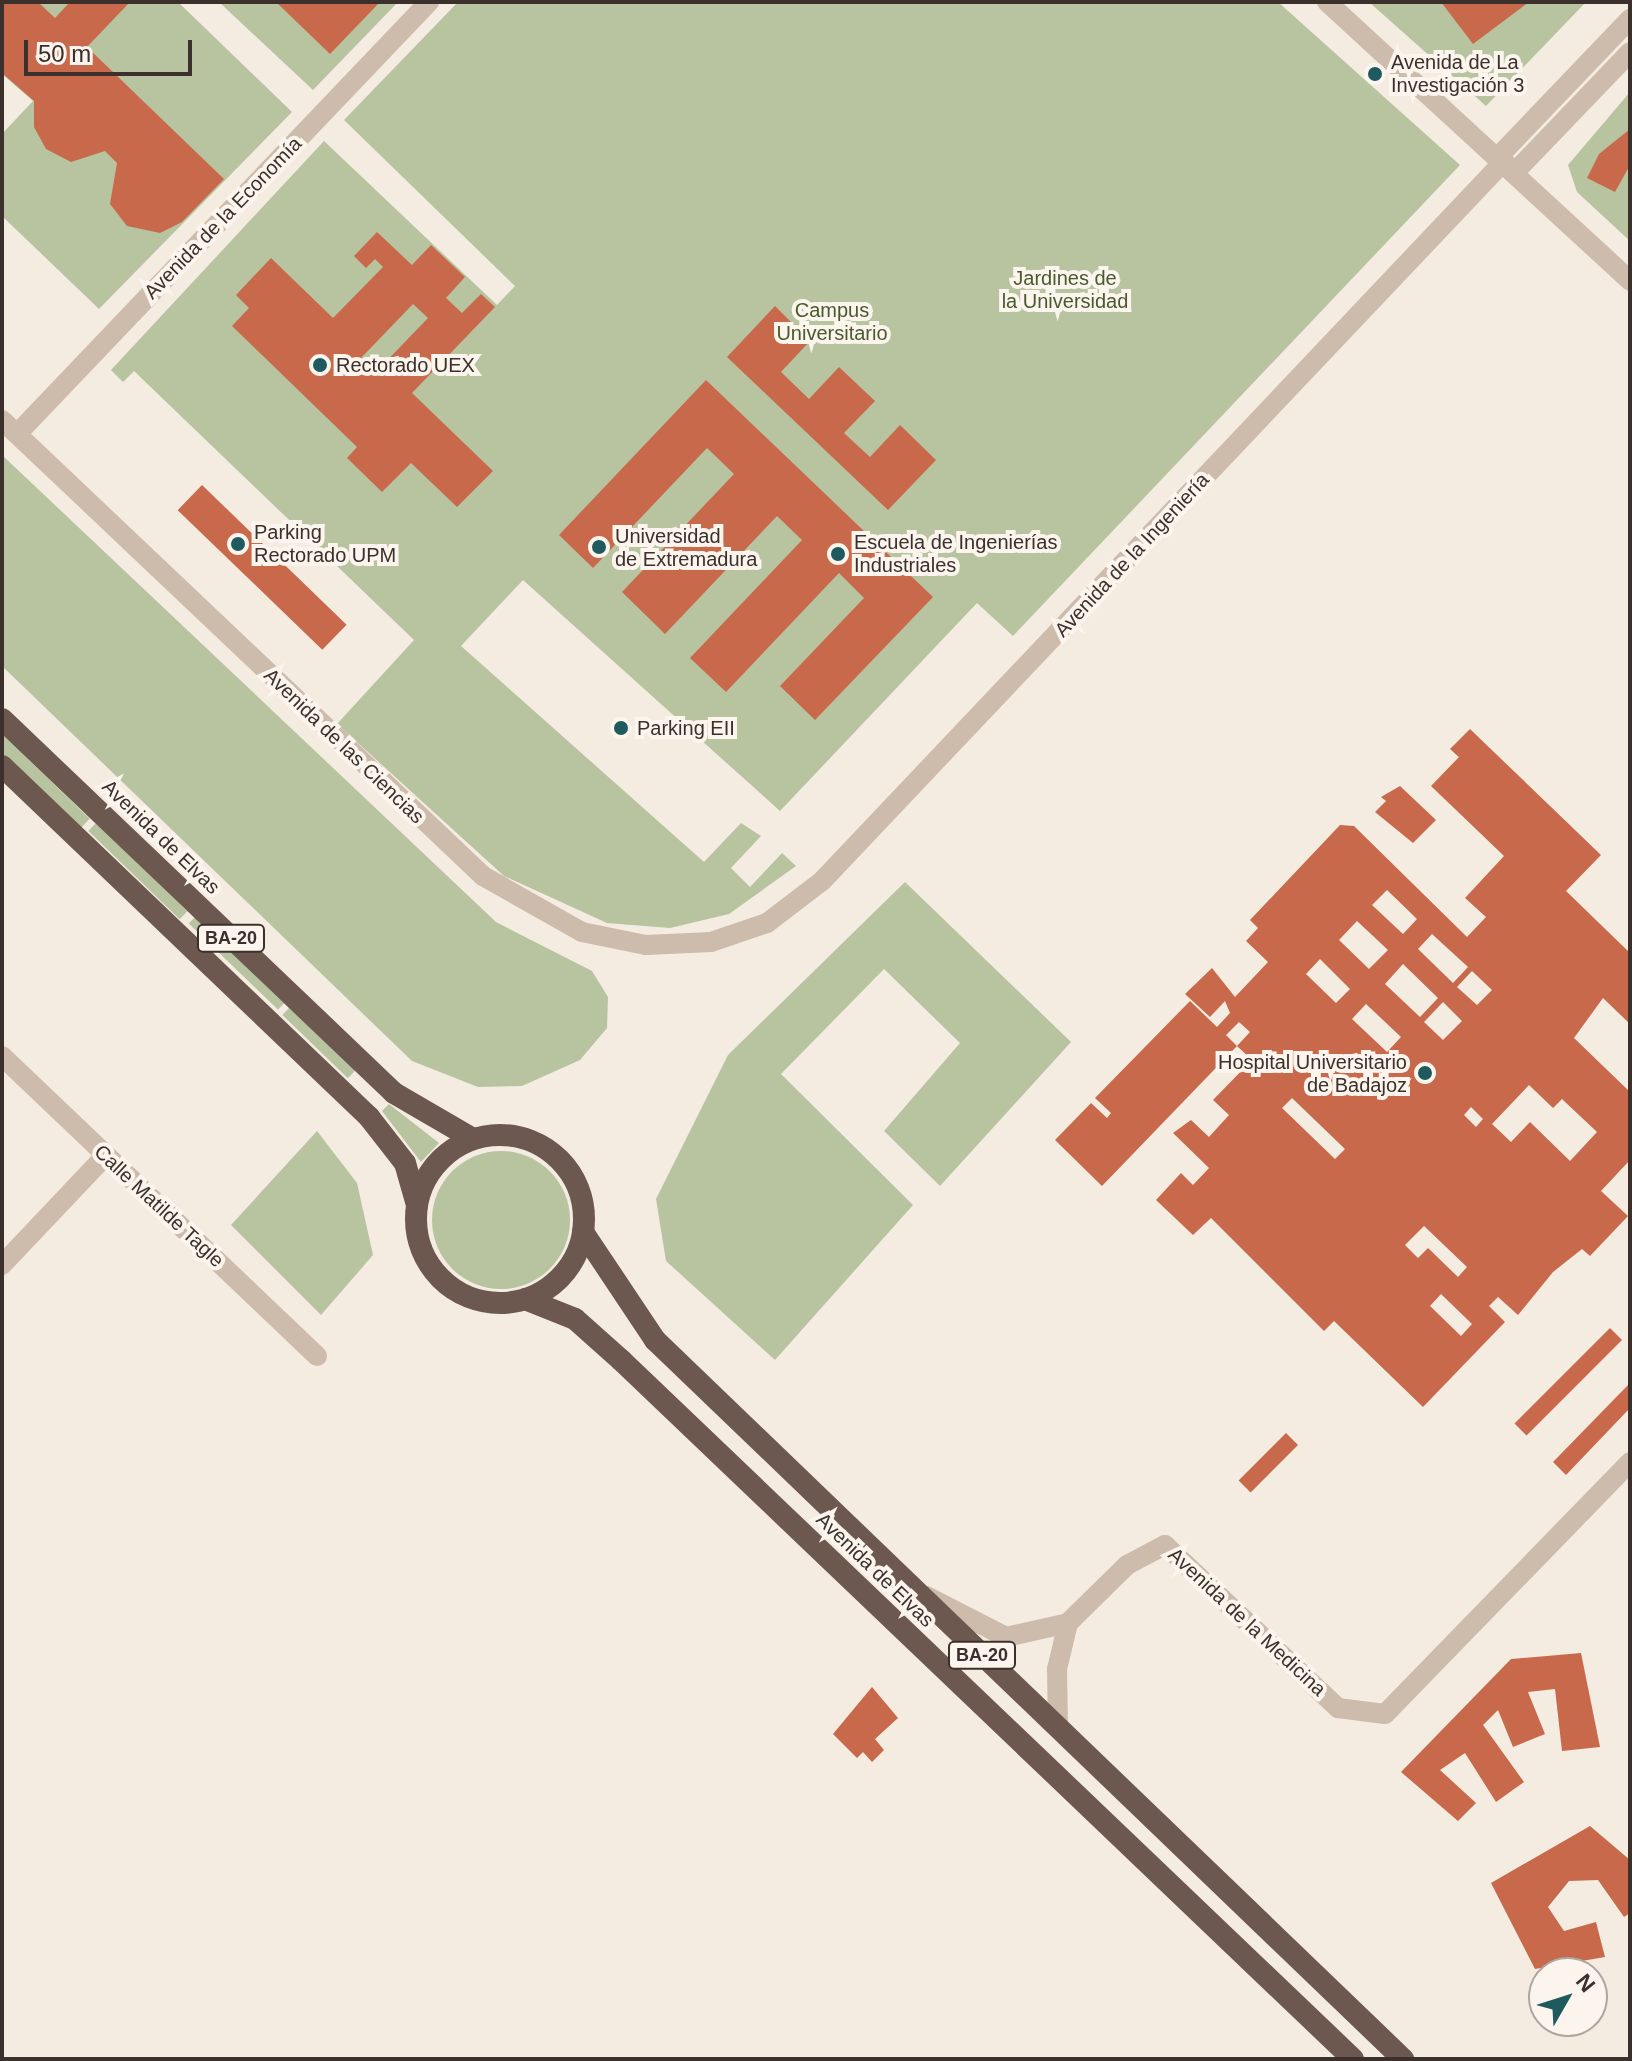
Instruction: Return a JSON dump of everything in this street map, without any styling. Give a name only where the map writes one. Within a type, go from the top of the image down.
[{"type":"highway","name":"Avenida de Elvas","points":[[2,719],[394,1093],[473,1139]]},
{"type":"highway","name":"BA-20","points":[[2,766],[369,1117],[405,1163],[417,1205],[422,1251],[442,1280],[473,1298],[525,1299],[566,1271],[583,1232],[580,1193],[554,1154],[512,1136],[473,1139]]},
{"type":"highway","points":[[417,1205],[436,1164],[473,1139]]},
{"type":"highway","name":"Avenida de Elvas","points":[[583,1232],[655,1340],[1403,2059]]},
{"type":"highway","name":"Avenida de Elvas","points":[[525,1299],[575,1319],[621,1360],[1353,2059]]},
{"type":"street","name":"Avenida de la Economía","points":[[9,427],[429,2]]},
{"type":"street","points":[[1327,2],[1506,163],[1630,281]]},
{"type":"street","points":[[1506,163],[1630,19]]},
{"type":"street","points":[[1506,163],[1630,52]]},
{"type":"street","name":"Avenida de la Ingeniería","points":[[746,933],[822,881],[1506,163]]},
{"type":"street","name":"Avenida de las Ciencias","points":[[9,427],[504,891],[550,918],[616,941],[675,947],[746,933]]},
{"type":"street","name":"Calle Matilde Tagle","points":[[2,1056],[317,1356]]},
{"type":"street","points":[[2,1265],[106,1155]]},
{"type":"street","name":"Avenida de la Medicina","points":[[1068,1623],[1127,1565],[1165,1545],[1338,1708],[1385,1714],[1630,1462]]},
{"type":"street","name":"Avenida de Elvas","points":[[917,1592],[1006,1637],[1068,1623]]},
{"type":"street","points":[[1058,1728],[1057,1669],[1068,1623]]},
{"type":"green space","points":[[2,2],[178,2],[292,112],[99,309],[2,216],[2,134],[33,101],[2,74]]},
{"type":"green space","points":[[219,2],[398,2],[313,90]]},
{"type":"green space","name":"Campus Universitario","points":[[458,2],[1278,2],[1460,165],[1013,636],[977,603],[780,811],[523,580],[461,646],[704,862],[741,823],[761,836],[731,868],[750,887],[782,853],[796,866],[729,914],[670,928],[607,923],[504,876],[337,724],[414,640],[134,371],[123,382],[111,370],[324,141],[497,305],[515,286],[344,120]]},
{"type":"green space","points":[[1369,2],[1586,2],[1486,106]]},
{"type":"green space","points":[[1630,92],[1630,241],[1577,192],[1568,165]]},
{"type":"green space","points":[[2,455],[496,922],[592,971],[608,997],[607,1028],[580,1060],[522,1086],[478,1087],[412,1061],[2,666]]},
{"type":"green space","points":[[2,734],[90,819],[79,830],[2,755]]},
{"type":"green space","points":[[96,823],[187,911],[180,919],[88,831]]},
{"type":"green space","points":[[905,882],[1071,1042],[940,1186],[884,1131],[960,1043],[884,969],[781,1074],[913,1205],[775,1360],[666,1261],[656,1199],[728,1055]]},
{"type":"green space","points":[[195,917],[284,1003],[278,1010],[189,923]]},
{"type":"green space","points":[[290,1007],[355,1070],[348,1078],[282,1015]]},
{"type":"green space","points":[[389,1104],[439,1143],[421,1162],[382,1111]]},
{"type":"green space","points":[[317,1131],[357,1183],[373,1255],[321,1315],[231,1225]]},
{"type":"green space","points":[[501,1151],[528,1156],[550,1171],[565,1193],[570,1220],[565,1247],[550,1269],[528,1284],[501,1289],[474,1284],[452,1269],[437,1247],[432,1220],[437,1193],[452,1171],[474,1156]]},
{"type":"building","points":[[2,2],[38,2],[55,18],[70,2],[130,2],[87,47],[224,179],[182,222],[160,233],[127,226],[110,204],[117,163],[105,151],[71,162],[46,149],[34,127],[34,101],[2,73]]},
{"type":"building","points":[[276,2],[380,2],[330,54]]},
{"type":"building","points":[[1441,2],[1529,2],[1473,44]]},
{"type":"building","points":[[1630,129],[1630,165],[1615,192],[1587,178],[1599,154]]},
{"type":"building","name":"Rectorado UEX","points":[[377,232],[412,265],[431,245],[465,277],[446,298],[462,313],[481,294],[495,307],[412,393],[493,471],[457,507],[411,463],[382,492],[347,458],[357,447],[232,326],[249,308],[236,295],[271,258],[333,318],[383,267],[375,259],[366,268],[354,256]],"holes":[[[413,304],[428,318],[375,373],[361,358]]]},
{"type":"building","points":[[775,306],[810,341],[781,372],[809,399],[839,367],[875,401],[844,433],[870,457],[900,425],[936,460],[888,510],[727,357]]},
{"type":"building","name":"Escuela de Ingenierías Industriales","points":[[706,380],[933,597],[815,720],[780,686],[864,598],[839,573],[726,692],[690,658],[802,540],[777,516],[665,634],[622,592],[734,474],[707,448],[593,568],[559,535]]},
{"type":"building","points":[[202,485],[347,625],[322,650],[178,510]]},
{"type":"building","name":"Hospital Universitario de Badajoz","points":[[1470,729],[1601,855],[1566,891],[1630,953],[1630,1024],[1603,998],[1574,1038],[1630,1092],[1630,1160],[1601,1191],[1628,1216],[1590,1256],[1582,1249],[1553,1272],[1518,1315],[1498,1297],[1489,1306],[1505,1322],[1423,1407],[1334,1321],[1324,1331],[1211,1218],[1193,1235],[1156,1200],[1181,1173],[1193,1185],[1209,1168],[1173,1133],[1191,1120],[1209,1137],[1229,1115],[1213,1100],[1252,1060],[1237,1046],[1102,1186],[1055,1140],[1091,1103],[1107,1118],[1111,1113],[1095,1098],[1190,1001],[1217,1027],[1230,1013],[1225,1001],[1210,1017],[1185,994],[1212,968],[1235,997],[1268,962],[1246,941],[1258,928],[1250,920],[1340,825],[1354,826],[1467,937],[1486,917],[1465,898],[1504,856],[1431,786],[1459,757],[1450,749]],"holes":[[[1387,890],[1417,919],[1403,934],[1372,905]],[[1357,921],[1388,950],[1369,969],[1339,940]],[[1432,934],[1468,967],[1453,983],[1418,949]],[[1320,959],[1350,989],[1336,1003],[1306,974]],[[1403,964],[1438,998],[1420,1017],[1385,984]],[[1472,971],[1492,990],[1477,1005],[1457,987]],[[1443,1002],[1462,1021],[1443,1040],[1424,1022]],[[1366,1004],[1401,1037],[1387,1052],[1352,1019]],[[1239,1022],[1250,1032],[1237,1046],[1226,1035]],[[1529,1085],[1553,1108],[1562,1099],[1597,1132],[1570,1161],[1530,1122],[1511,1142],[1492,1124]],[[1292,1098],[1345,1149],[1335,1159],[1282,1108]],[[1471,1107],[1483,1119],[1476,1127],[1464,1115]],[[1424,1226],[1467,1267],[1458,1277],[1428,1248],[1418,1258],[1405,1245]],[[1441,1294],[1472,1324],[1461,1336],[1430,1306]]]},
{"type":"building","points":[[1400,786],[1436,820],[1413,843],[1375,812],[1386,801],[1381,797]]},
{"type":"building","points":[[1610,1328],[1622,1340],[1527,1435],[1515,1423]]},
{"type":"building","points":[[1630,1383],[1630,1408],[1566,1475],[1553,1462]]},
{"type":"building","points":[[1286,1433],[1298,1445],[1251,1492],[1239,1480]]},
{"type":"building","points":[[1581,1653],[1600,1747],[1562,1751],[1555,1689],[1528,1692],[1545,1734],[1513,1747],[1498,1710],[1483,1725],[1524,1782],[1496,1802],[1465,1753],[1440,1770],[1476,1803],[1458,1821],[1401,1772],[1511,1659]]},
{"type":"building","points":[[872,1687],[898,1718],[875,1739],[884,1750],[872,1762],[863,1752],[857,1758],[833,1734]]},
{"type":"building","points":[[1590,1826],[1630,1860],[1630,1913],[1624,1917],[1598,1880],[1569,1881],[1548,1907],[1564,1931],[1596,1922],[1605,1957],[1529,1957],[1491,1883]]},
{"type":"place","name":"Avenida de La Investigación 3","points":[[1375,74]]},
{"type":"place","name":"Rectorado UEX","points":[[320,365]]},
{"type":"place","name":"Parking Rectorado UPM","points":[[238,544]]},
{"type":"place","name":"Universidad de Extremadura","points":[[599,547]]},
{"type":"place","name":"Escuela de Ingenierías Industriales","points":[[838,554]]},
{"type":"place","name":"Parking EII","points":[[621,728]]},
{"type":"place","name":"Hospital Universitario de Badajoz","points":[[1425,1073]]},
{"type":"park label","name":"Jardines de la Universidad","points":[[1065,290]]}]
